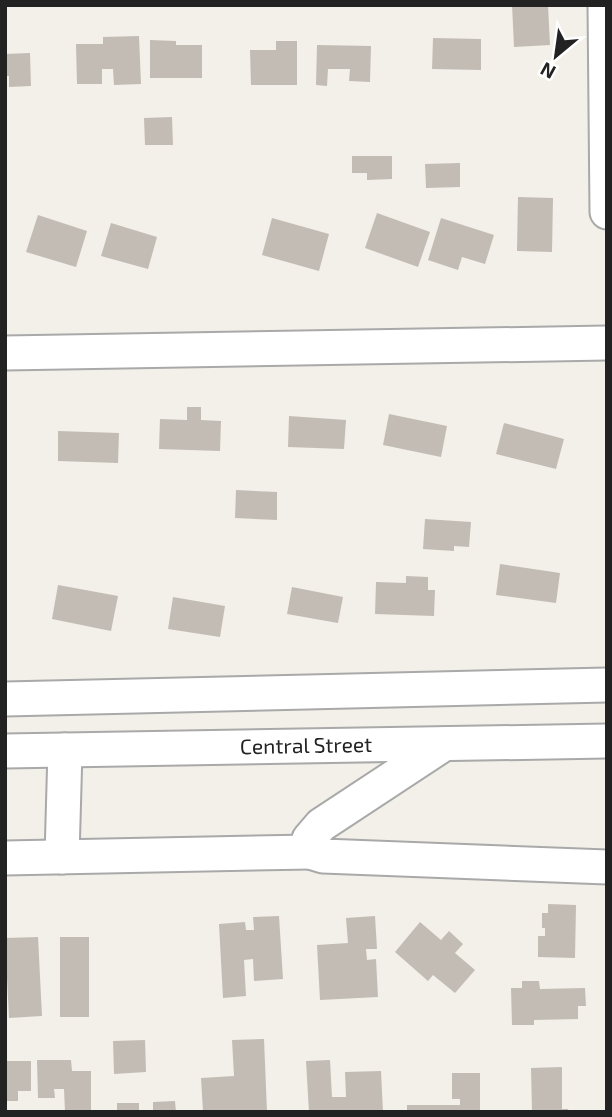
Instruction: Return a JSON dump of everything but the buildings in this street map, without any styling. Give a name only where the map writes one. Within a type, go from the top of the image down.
[{"type":"street","points":[[605,5],[607,212]]},
{"type":"street","points":[[5,353],[607,343]]},
{"type":"street","points":[[5,699],[607,685]]},
{"type":"street","name":"Central Street","points":[[5,751],[607,741]]},
{"type":"street","points":[[310,852],[307,847],[309,839],[321,825],[444,744]]},
{"type":"street","points":[[62,857],[65,750]]},
{"type":"street","points":[[5,858],[310,852],[323,856],[607,867]]}]
